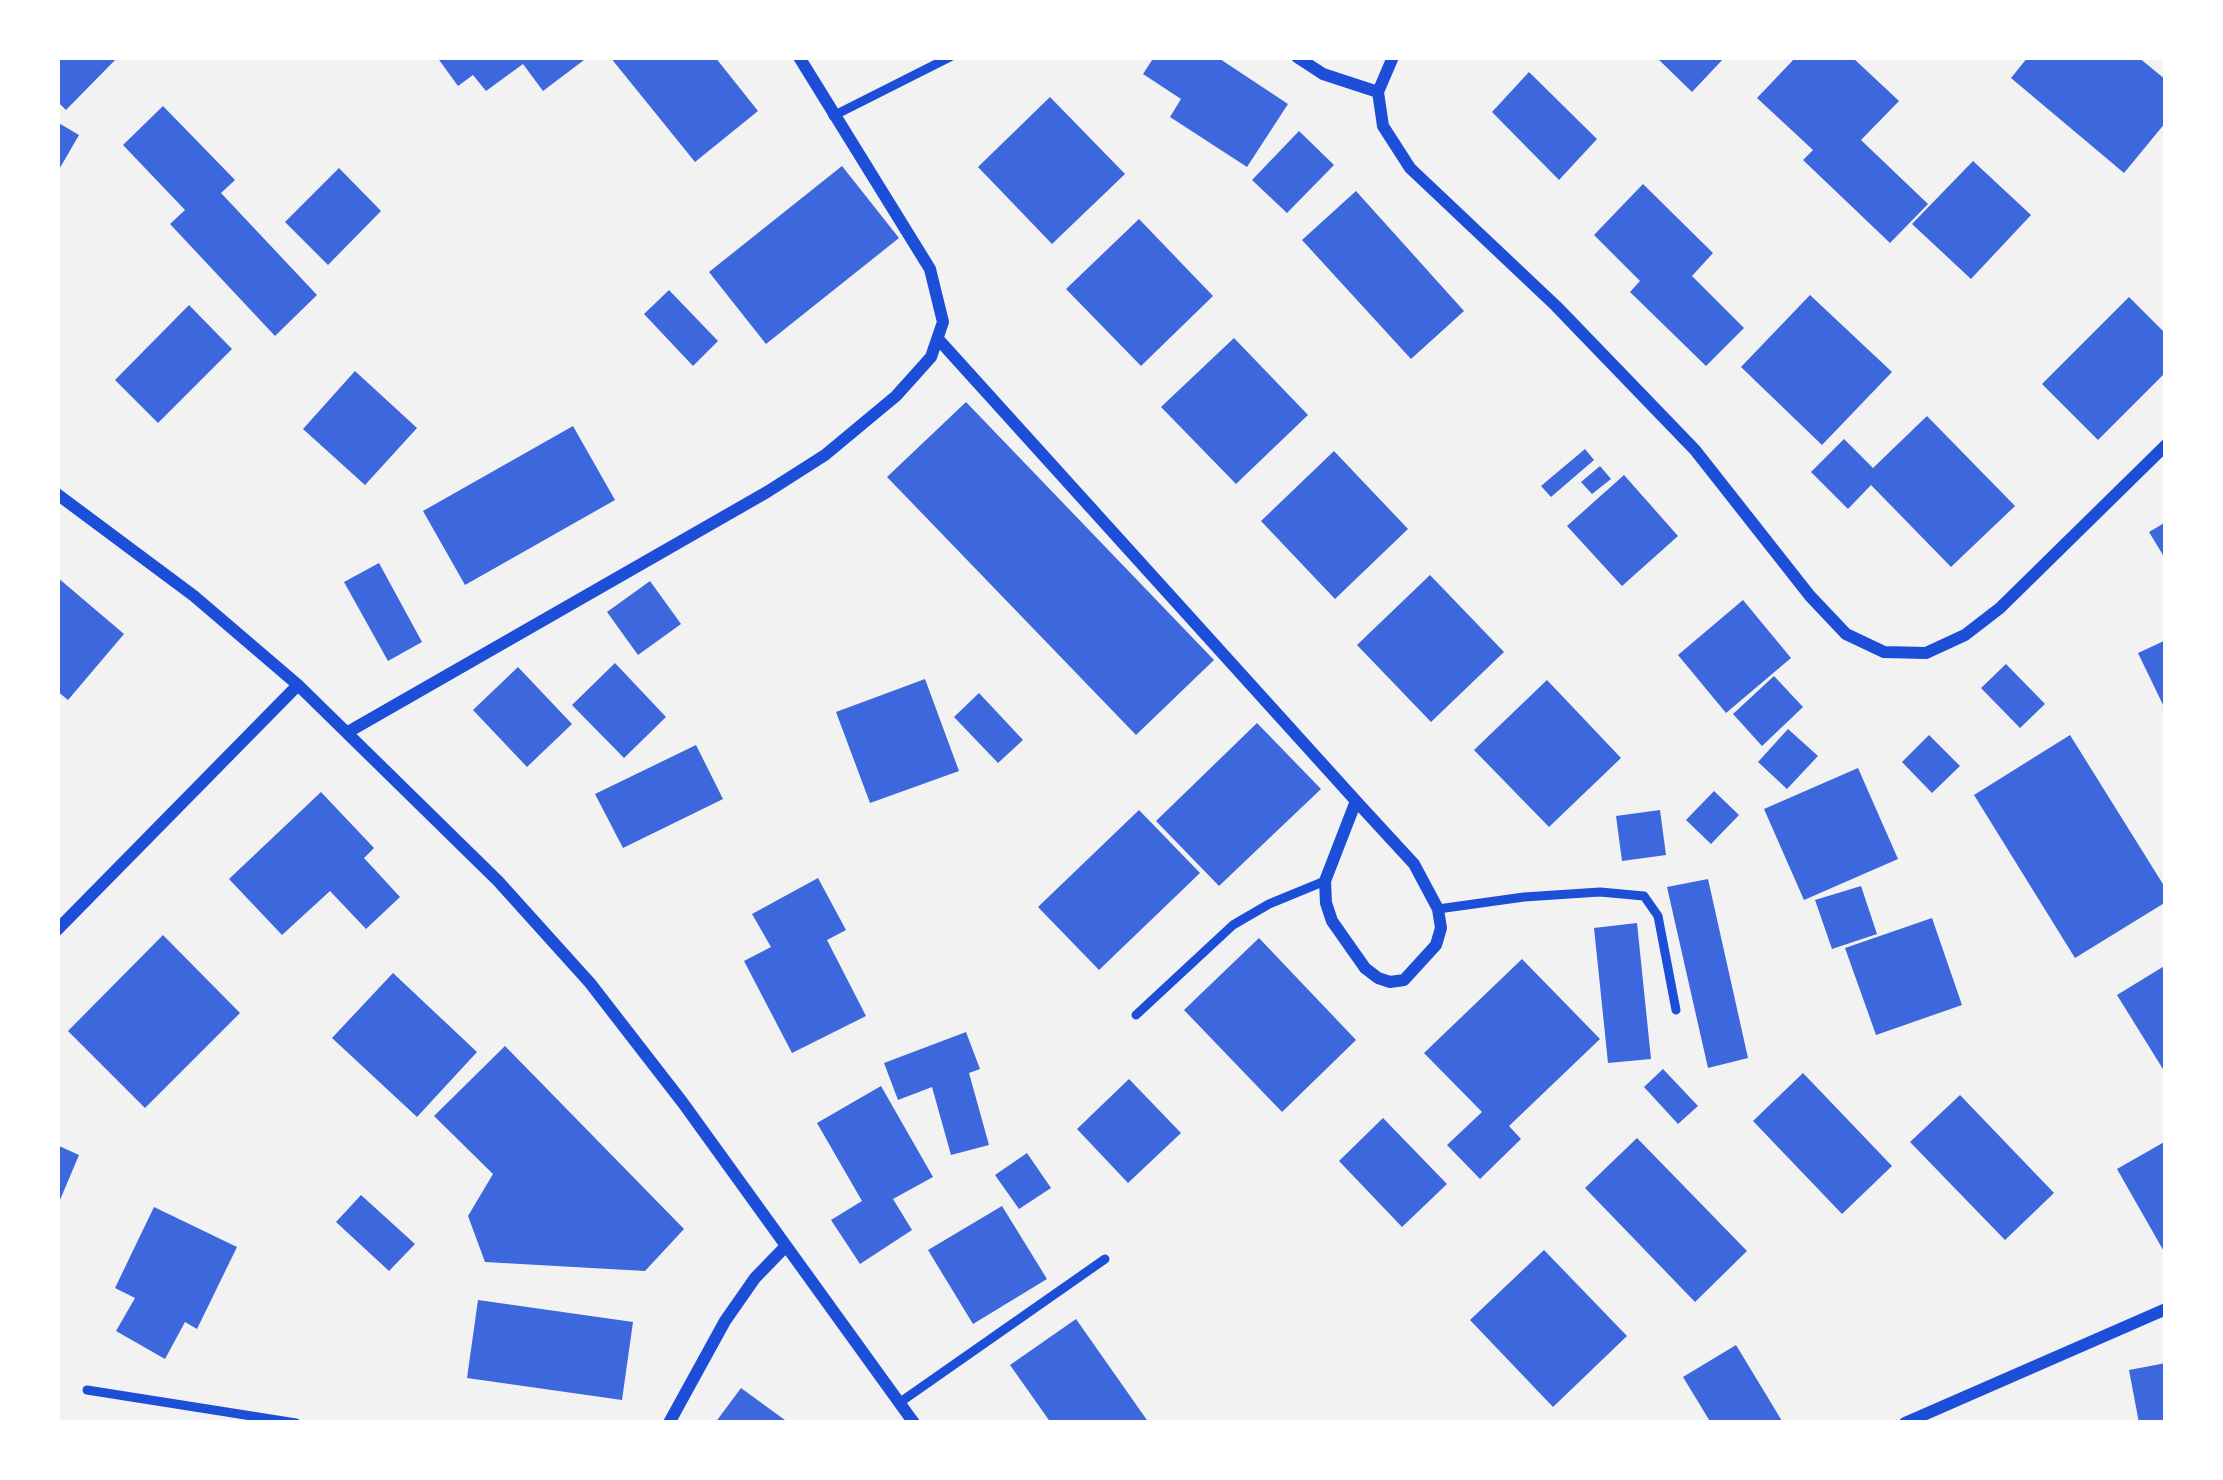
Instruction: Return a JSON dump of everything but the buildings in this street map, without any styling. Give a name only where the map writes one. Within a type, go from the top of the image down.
[{"type":"street","points":[[348,732],[825,455],[896,396],[931,357],[943,322],[930,268],[799,57]]},
{"type":"street","points":[[1297,57],[1323,74],[1378,92]]},
{"type":"street","points":[[1393,57],[1378,92],[1383,125],[1410,168],[1556,306],[1695,450],[1810,596],[1846,634],[1884,652],[1926,653],[1965,635],[2017,592],[2166,445]]},
{"type":"street","points":[[939,340],[1414,864],[1438,909],[1442,928],[1427,958],[1404,980],[1390,982],[1365,968],[1346,944],[1326,903],[1325,881],[1355,801]]},
{"type":"street","points":[[57,494],[194,596],[298,686],[498,881],[590,983],[683,1102],[914,1423]]},
{"type":"street","points":[[57,930],[298,686]]},
{"type":"street","points":[[669,1423],[725,1321],[755,1278],[786,1246]]},
{"type":"street","points":[[1905,1423],[2166,1310]]},
{"type":"lane","points":[[833,116],[950,57]]},
{"type":"lane","points":[[1136,1015],[1233,925],[1325,881]]},
{"type":"lane","points":[[1438,909],[1600,892],[1644,896],[1658,916],[1676,1010]]},
{"type":"lane","points":[[899,1403],[1105,1259]]},
{"type":"lane","points":[[87,1390],[296,1423]]}]
